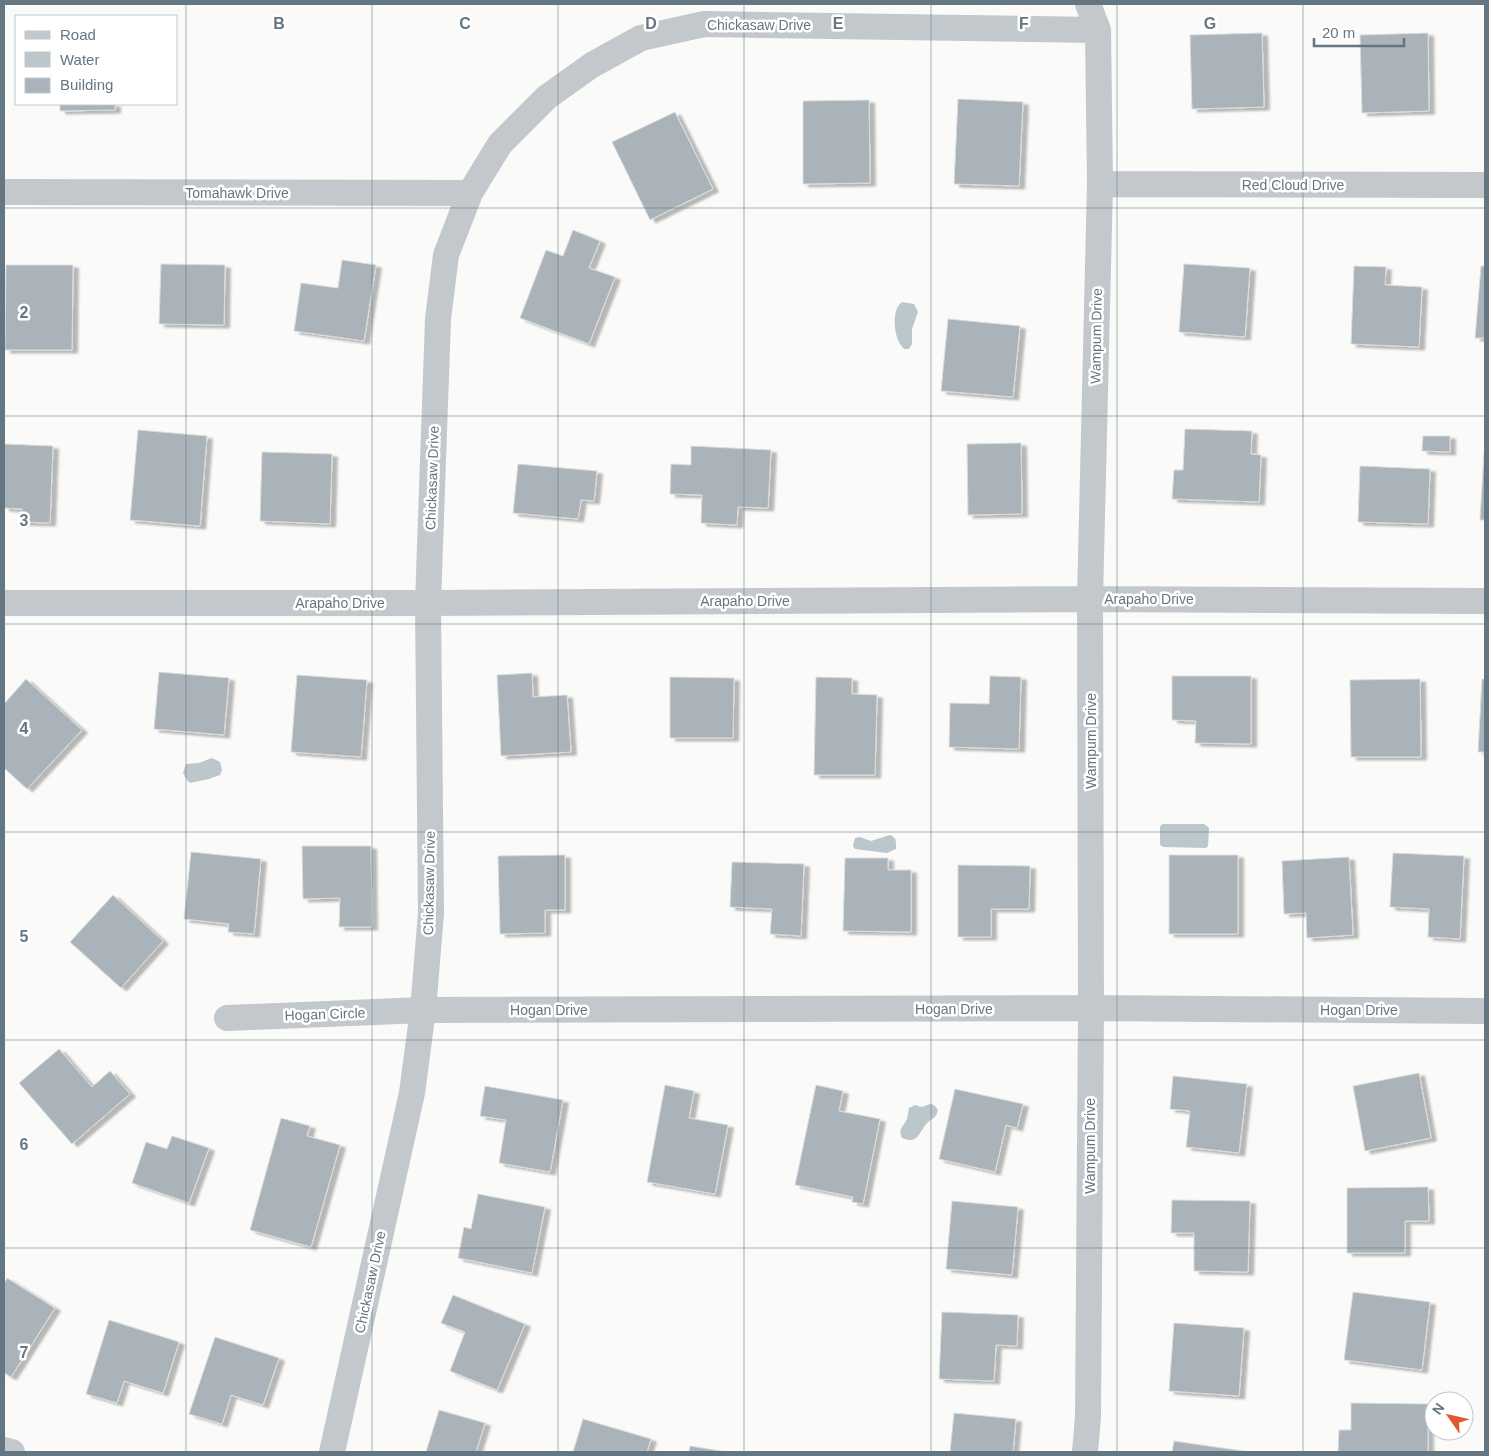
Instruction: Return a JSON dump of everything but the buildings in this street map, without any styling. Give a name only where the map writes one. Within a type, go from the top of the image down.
[{"type":"street","name":"Wampum Drive","points":[[1085,1452],[1088,1417],[1091,1008],[1090,599],[1100,184],[1098,30],[1088,4]]},
{"type":"street","name":"Wampum Drive","points":[[1098,30],[1110,4]]},
{"type":"street","name":"Chickasaw Drive","points":[[332,1452],[412,1093],[423,1010],[431,913],[428,603],[438,319],[446,255],[470,193],[500,144],[547,97],[592,65],[641,38],[704,24],[1098,30]]},
{"type":"street","name":"Red Cloud Drive","points":[[1100,184],[1485,185]]},
{"type":"street","name":"Tomahawk Drive","points":[[4,192],[470,193]]},
{"type":"street","name":"Arapaho Drive","points":[[4,604],[1090,599],[1485,601]]},
{"type":"street","name":"Hogan Drive","points":[[423,1010],[1091,1008],[1485,1012]]},
{"type":"street","name":"Hogan Circle","points":[[227,1018],[423,1010]]},
{"type":"street","points":[[4,1450],[12,1452]]},
{"type":"water","points":[[902,302],[914,304],[918,312],[912,329],[912,344],[909,349],[904,349],[896,333],[896,312]]},
{"type":"water","points":[[212,758],[220,762],[222,770],[220,775],[190,783],[187,780],[183,773],[186,764],[199,763]]},
{"type":"water","points":[[1162,824],[1204,824],[1209,828],[1208,846],[1206,848],[1163,847],[1160,845],[1160,827]]},
{"type":"water","points":[[890,835],[895,839],[896,849],[887,853],[855,849],[853,846],[855,838],[860,837],[871,841]]},
{"type":"water","points":[[930,1104],[934,1105],[938,1110],[935,1116],[918,1136],[912,1140],[902,1138],[900,1131],[907,1120],[909,1108],[915,1105],[922,1107]]}]
